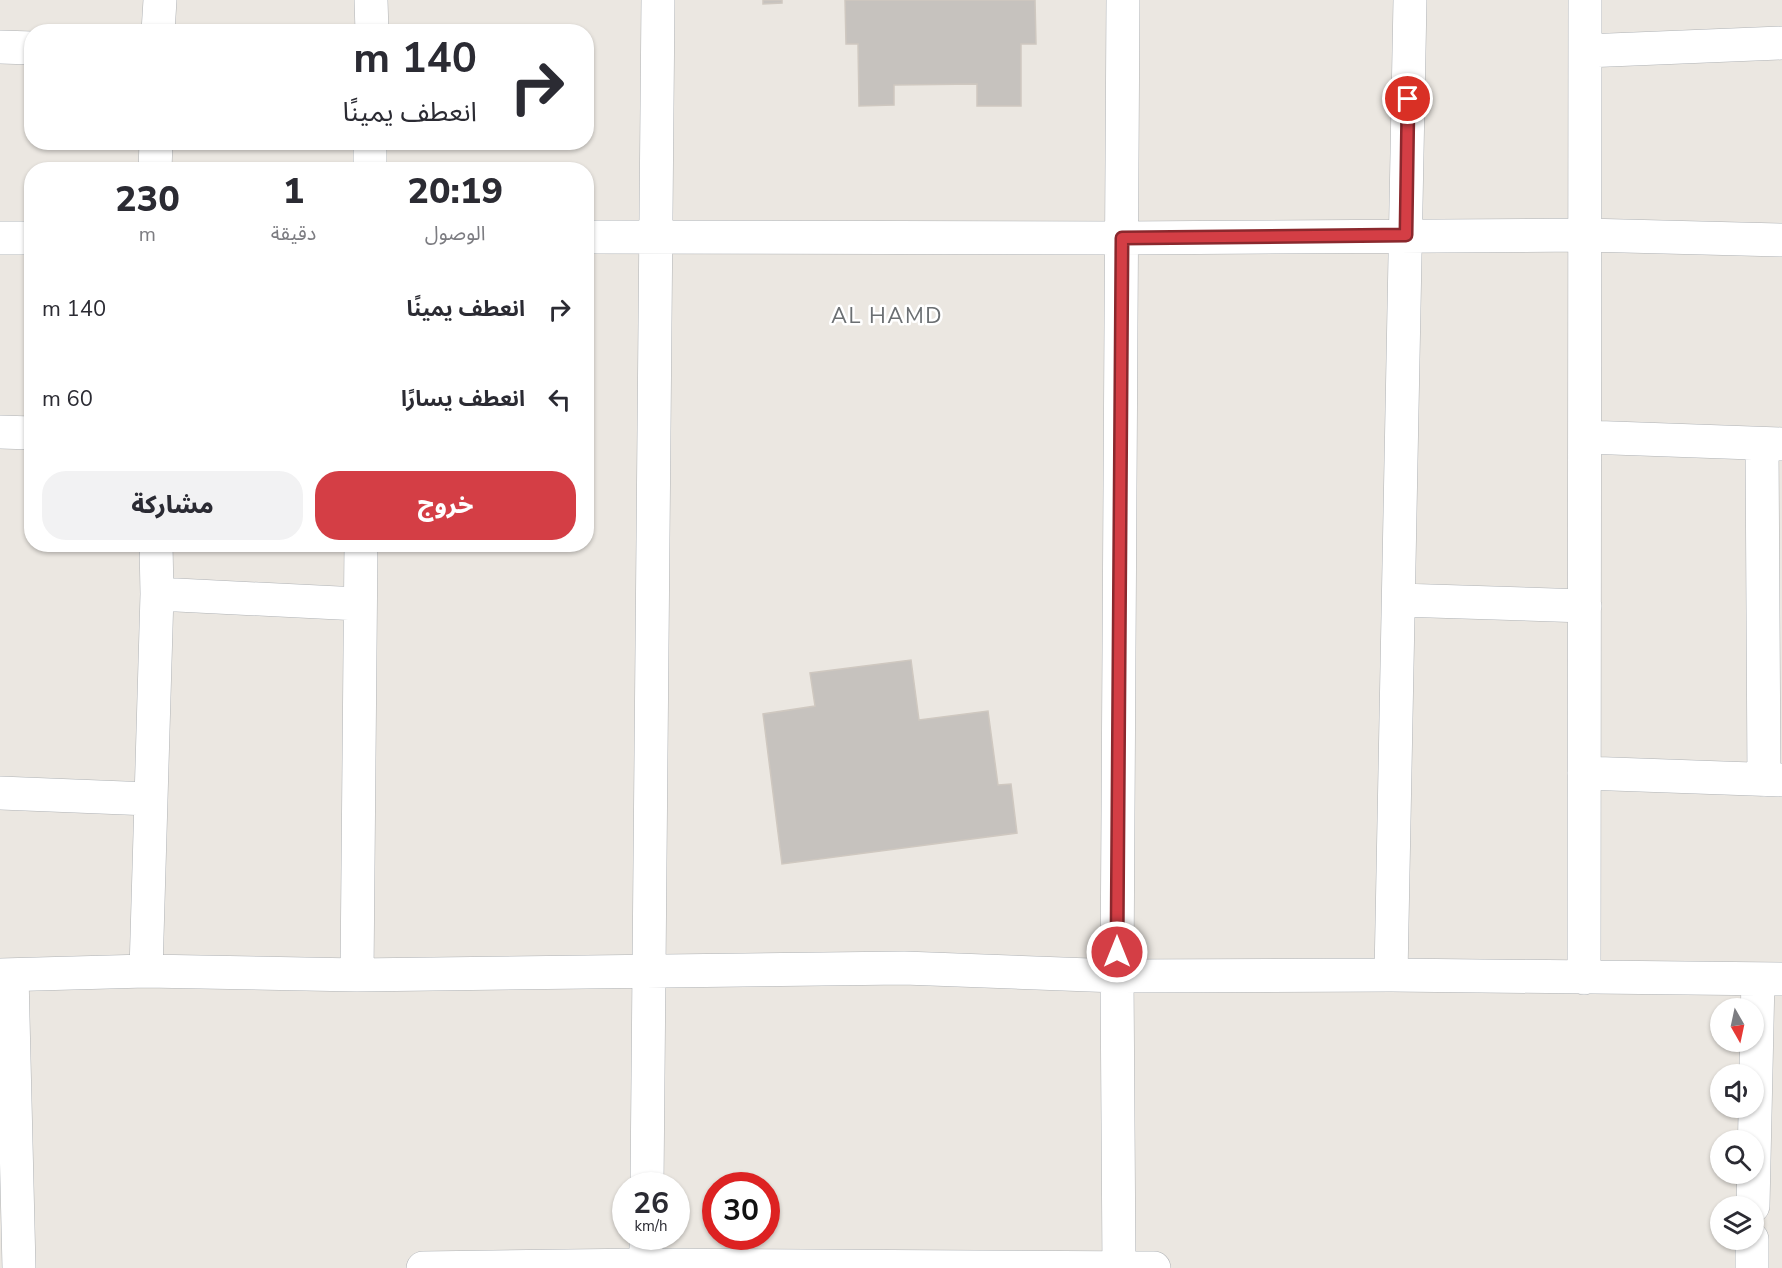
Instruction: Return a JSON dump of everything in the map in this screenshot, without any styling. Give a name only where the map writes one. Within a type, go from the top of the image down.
[{"type":"street","points":[[158,24],[160,0]]},
{"type":"street","points":[[371,0],[372,24]]},
{"type":"street","points":[[647,1172],[654,237],[658,0]]},
{"type":"street","points":[[1119,1268],[1117,976],[1123,0]]},
{"type":"street","points":[[1391,975],[1410,0]]},
{"type":"street","points":[[1584,978],[1585,0]]},
{"type":"street","points":[[1585,51],[1782,43]]},
{"type":"street","points":[[0,47],[24,48]]},
{"type":"street","points":[[594,237],[1122,238],[1585,235],[1782,240]]},
{"type":"street","points":[[0,238],[24,238]]},
{"type":"street","points":[[0,432],[24,432]]},
{"type":"street","points":[[1584,437],[1772,444],[1773,780],[1584,773]]},
{"type":"street","points":[[146,971],[157,594],[156,552]]},
{"type":"street","points":[[357,975],[361,552]]},
{"type":"street","points":[[157,594],[359,604]]},
{"type":"street","points":[[1399,600],[1585,606]]},
{"type":"street","points":[[0,793],[150,799]]},
{"type":"street","points":[[19,1268],[6,975],[146,971],[357,975],[904,968],[1117,976],[1391,975],[1770,979],[1754,1196]]},
{"type":"street","points":[[1752,1250],[1752,1268]]},
{"type":"street","points":[[423,1268],[646,1256],[1154,1268]]},
{"type":"building","points":[[763,0],[782,0],[782,3],[763,4]]},
{"type":"building","points":[[845,0],[1035,0],[1036,44],[1021,44],[1021,106],[977,106],[977,84],[894,85],[894,105],[859,106],[858,44],[846,44]]},
{"type":"building","points":[[911,660],[919,720],[988,711],[998,785],[1011,784],[1017,833],[782,864],[763,714],[815,706],[810,673]]},
{"type":"district","name":"AL HAMD","points":[[887,316]]},
{"type":"route","points":[[1117,952],[1122,238],[1406,235],[1408,99]]}]
